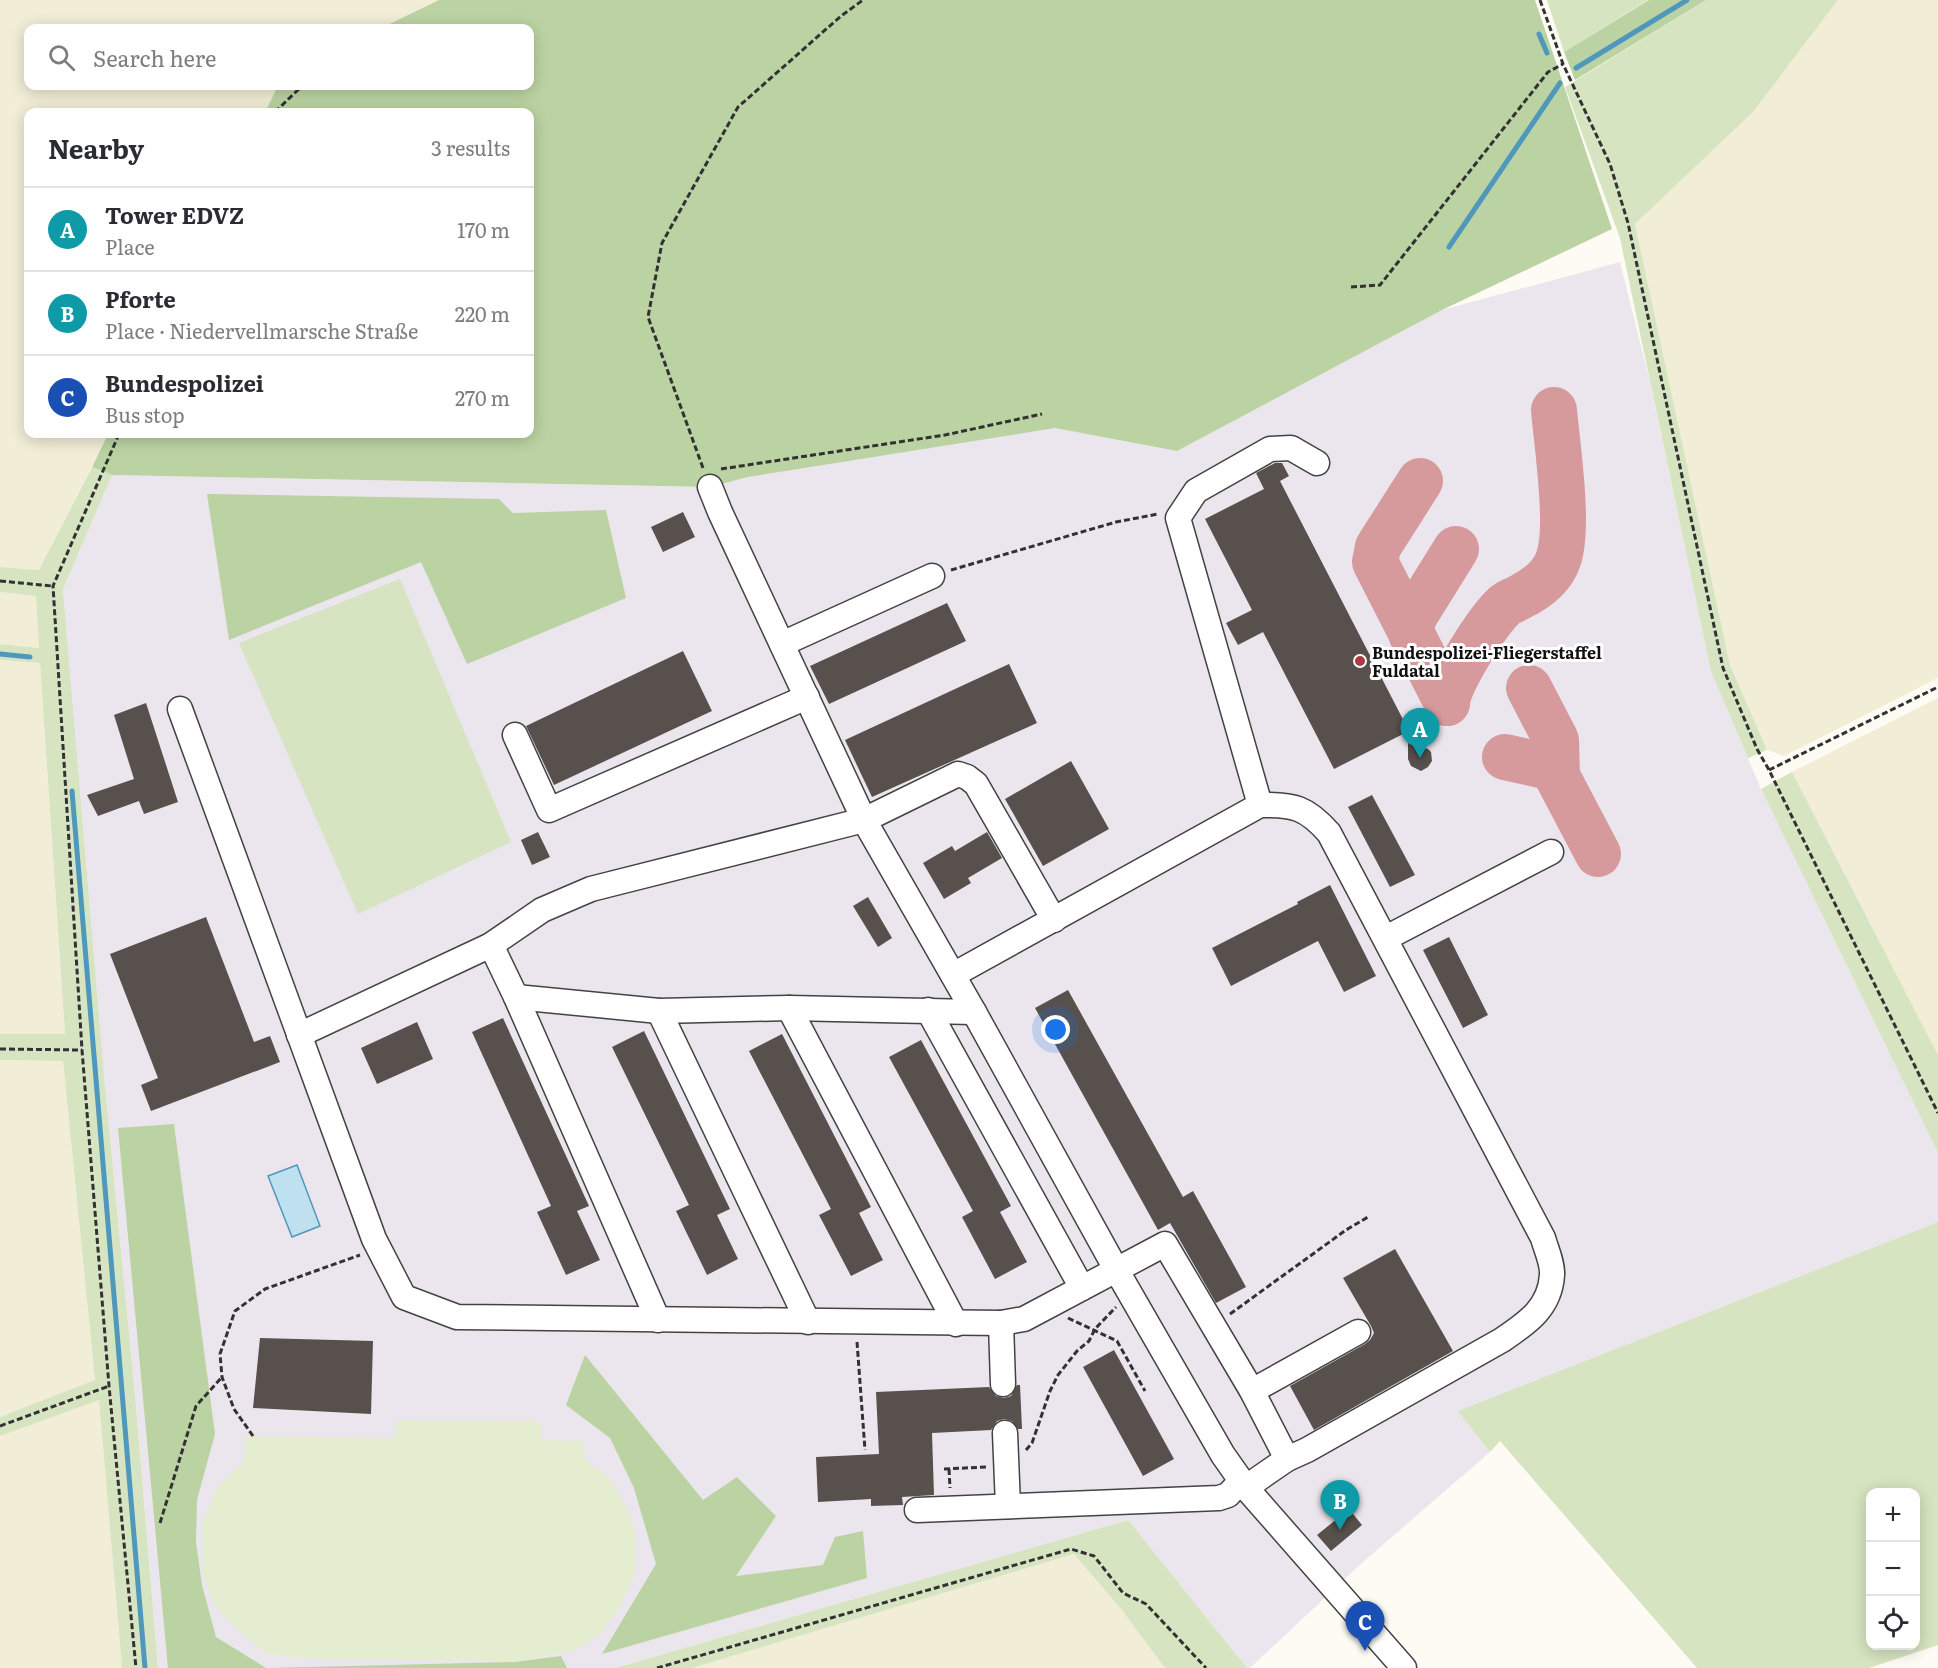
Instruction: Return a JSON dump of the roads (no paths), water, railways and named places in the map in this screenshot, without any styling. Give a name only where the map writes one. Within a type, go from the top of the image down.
[{"type":"street","points":[[1260,805],[1178,518],[1196,491],[1270,449],[1291,448],[1317,463]]},
{"type":"street","points":[[707,479],[864,820],[1223,1455],[1244,1485],[1404,1668]]},
{"type":"street","points":[[782,644],[932,576]]},
{"type":"street","points":[[514,735],[549,810],[807,697]]},
{"type":"street","points":[[180,709],[379,1249],[404,1297],[457,1317],[1000,1323],[1024,1319],[1165,1244],[1252,1391],[1287,1459]]},
{"type":"street","points":[[299,1035],[491,945],[542,910],[591,889],[864,820],[958,774],[976,784],[1054,920]]},
{"type":"street","points":[[917,1510],[1219,1498],[1228,1495],[1258,1479],[1287,1459],[1307,1450],[1502,1340],[1533,1319],[1548,1294],[1552,1273],[1543,1238],[1386,938],[1329,833],[1316,818],[1301,810],[1260,805],[953,975]]},
{"type":"street","points":[[1386,938],[1551,852]]},
{"type":"street","points":[[491,945],[658,1320]]},
{"type":"street","points":[[516,997],[659,1011],[789,1008],[974,1012]]},
{"type":"street","points":[[789,1008],[956,1324]]},
{"type":"street","points":[[928,1010],[1082,1288]]},
{"type":"street","points":[[659,1011],[808,1322]]},
{"type":"street","points":[[1000,1323],[1003,1384]]},
{"type":"street","points":[[1252,1391],[1358,1332]]},
{"type":"street","points":[[1005,1433],[1008,1506]]},
{"type":"water","points":[[297,1165],[320,1226],[292,1237],[268,1176]]},
{"type":"waterway","points":[[1576,68],[1687,0]]},
{"type":"waterway","points":[[1539,34],[1547,53]]},
{"type":"waterway","points":[[1449,247],[1560,83]]},
{"type":"waterway","points":[[0,654],[30,657]]},
{"type":"waterway","points":[[72,791],[145,1668]]},
{"type":"place","name":"Bundespolizei-Fliegerstaffel Fuldatal","points":[[1360,661]]},
{"type":"place","name":"Tower EDVZ","points":[[1420,758]]},
{"type":"place","name":"Pforte","points":[[1340,1530]]},
{"type":"place","name":"Bundespolizei","points":[[1365,1651]]}]
